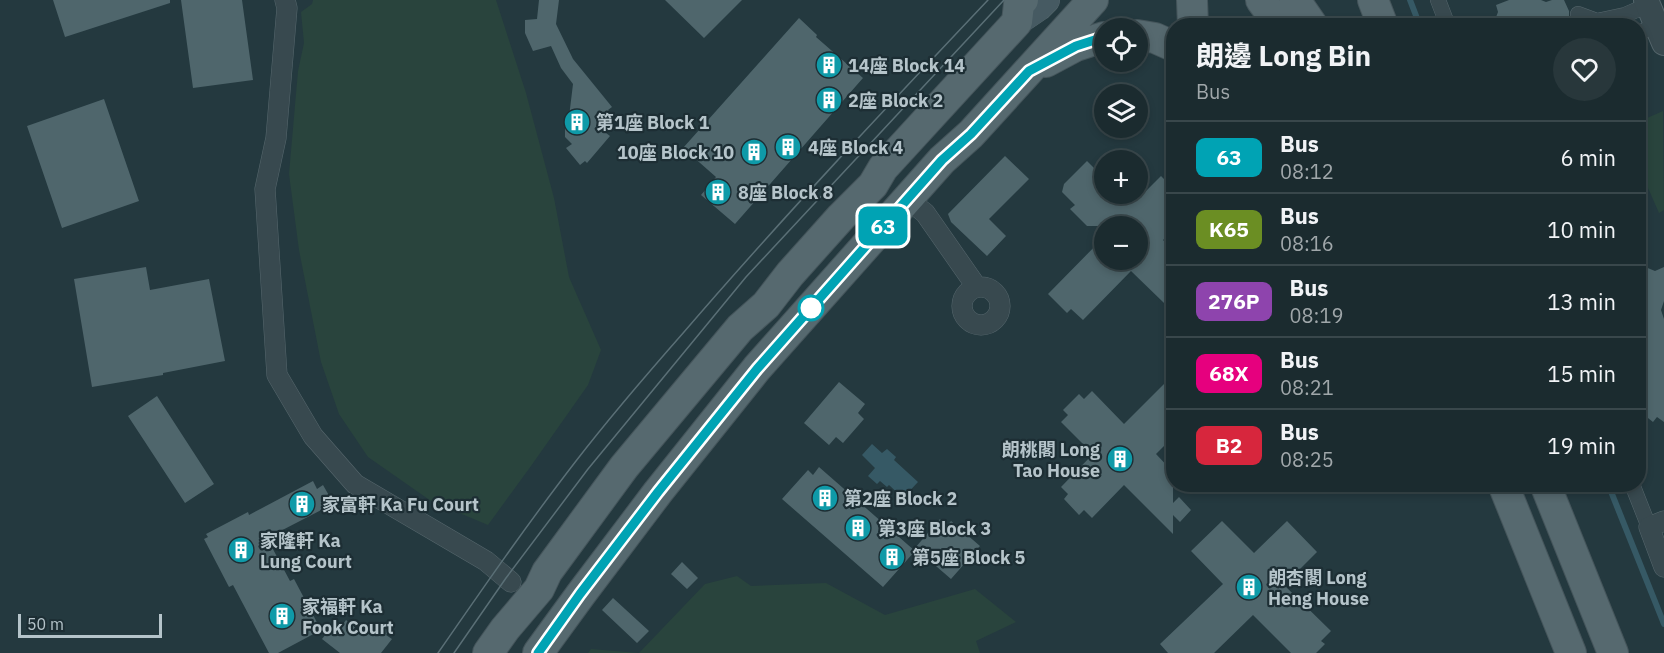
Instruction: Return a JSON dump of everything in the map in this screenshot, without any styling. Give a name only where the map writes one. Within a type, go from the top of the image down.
[{"type":"main road","points":[[496,641],[539,589],[547,572],[624,467],[741,328],[766,305],[790,274],[867,193],[883,168],[1020,11],[1039,8],[1046,0]]},
{"type":"main road","points":[[538,653],[658,492],[757,369],[942,160],[971,134],[1093,0]]},
{"type":"main road","points":[[1191,18],[1192,0]]},
{"type":"main road","points":[[1262,0],[1274,18]]},
{"type":"main road","points":[[1295,0],[1307,18]]},
{"type":"main road","points":[[1372,0],[1380,18]]},
{"type":"main road","points":[[1148,37],[1166,43]]},
{"type":"main road","points":[[1029,71],[1076,46],[1094,40]]},
{"type":"main road","points":[[1506,492],[1571,653]]},
{"type":"main road","points":[[1548,492],[1613,653]]},
{"type":"street","points":[[285,0],[287,8],[276,138],[265,189],[278,375],[313,436],[356,484],[486,561],[512,582]]},
{"type":"street","points":[[1438,0],[1445,18]]},
{"type":"street","points":[[1578,14],[1589,18]]},
{"type":"street","points":[[1610,18],[1624,15],[1638,18]]},
{"type":"street","points":[[907,199],[924,213],[976,286]]},
{"type":"street","points":[[1637,492],[1657,524],[1664,567]]},
{"type":"street","points":[[512,582],[547,572]]},
{"type":"street","points":[[496,641],[512,582]]},
{"type":"green space","points":[[313,0],[496,0],[526,93],[554,198],[569,277],[601,350],[588,385],[488,525],[431,501],[368,457],[339,414],[321,362],[299,250],[289,174],[298,71],[304,43],[301,12],[312,4]]},
{"type":"green space","points":[[1663,111],[1664,210],[1659,213],[1646,183],[1646,118]]},
{"type":"green space","points":[[737,576],[751,586],[826,583],[885,615],[975,589],[1016,622],[976,641],[980,653],[639,653],[705,584]]},
{"type":"green space","points":[[591,649],[639,653],[588,653]]},
{"type":"water","points":[[872,444],[882,453],[887,449],[896,457],[894,460],[918,482],[903,498],[889,485],[887,487],[880,481],[877,484],[868,476],[875,468],[862,455]]},
{"type":"building","points":[[53,0],[170,0],[170,3],[65,37]]},
{"type":"building","points":[[181,0],[242,0],[253,80],[193,88]]},
{"type":"building","points":[[539,0],[559,0],[556,24],[573,59],[612,107],[608,110],[613,116],[605,123],[610,129],[606,133],[610,136],[587,163],[585,161],[580,165],[566,148],[572,144],[565,137],[565,117],[569,117],[573,84],[561,68],[551,46],[533,51],[525,33],[525,20],[537,19]]},
{"type":"building","points":[[665,0],[742,0],[704,38]]},
{"type":"building","points":[[1509,0],[1546,2],[1564,0],[1569,11],[1569,18],[1496,18],[1498,12],[1496,5]]},
{"type":"building","points":[[799,18],[817,35],[816,37],[863,78],[735,224],[701,195],[716,177],[683,148]]},
{"type":"building","points":[[104,99],[139,201],[62,228],[27,126]]},
{"type":"building","points":[[1005,156],[1029,179],[989,219],[1006,236],[987,256],[951,222],[948,214]]},
{"type":"building","points":[[1087,161],[1094,168],[1094,204],[1148,204],[1148,189],[1161,176],[1166,181],[1166,237],[1163,240],[1166,243],[1166,301],[1164,303],[1131,271],[1083,320],[1071,309],[1067,313],[1048,294],[1094,247],[1094,270],[1148,270],[1148,216],[1094,216],[1094,226],[1087,226],[1070,209],[1075,205],[1062,192],[1064,184]]},
{"type":"building","points":[[146,267],[150,290],[209,279],[225,361],[163,373],[163,375],[92,387],[74,279]]},
{"type":"building","points":[[1646,267],[1655,271],[1664,267],[1664,301],[1661,310],[1664,319],[1664,422],[1657,417],[1653,422],[1646,416]]},
{"type":"building","points":[[839,382],[865,404],[858,413],[864,419],[843,443],[836,437],[829,445],[804,423]]},
{"type":"building","name":"朗桃閣 Long Tao House","points":[[1166,382],[1166,444],[1156,454],[1166,465],[1166,492],[1173,492],[1173,503],[1179,497],[1191,510],[1180,522],[1173,515],[1173,534],[1124,485],[1092,518],[1084,510],[1079,515],[1064,499],[1068,494],[1061,487],[1093,454],[1061,422],[1068,415],[1063,410],[1079,394],[1084,399],[1092,391],[1124,424]]},
{"type":"building","points":[[157,396],[214,484],[185,503],[128,416]]},
{"type":"building","points":[[819,467],[915,551],[883,587],[782,499],[808,470],[813,475]]},
{"type":"building","points":[[313,481],[317,489],[323,485],[331,499],[327,501],[329,506],[267,538],[290,581],[294,579],[321,630],[278,653],[269,653],[233,585],[229,587],[204,539],[208,537],[206,534],[248,512],[249,515]]},
{"type":"building","points":[[940,519],[947,526],[951,521],[980,546],[951,579],[915,548]]},
{"type":"building","name":"朗杏閣 Long Heng House","points":[[1222,521],[1254,553],[1287,521],[1317,552],[1284,585],[1331,631],[1321,641],[1325,644],[1316,653],[1291,653],[1253,615],[1214,653],[1168,653],[1160,644],[1223,584],[1191,551]]},
{"type":"building","points":[[682,562],[698,578],[687,589],[671,574]]},
{"type":"building","points":[[613,598],[649,631],[637,643],[602,610]]},
{"type":"building","points":[[346,620],[366,636],[377,622],[389,631],[386,635],[392,639],[381,653],[340,653],[322,639],[335,623],[341,627]]},
{"type":"waterway","points":[[1410,0],[1417,18]]},
{"type":"waterway","points":[[1611,492],[1664,624]]},
{"type":"tram line","points":[[438,653],[541,508],[629,396],[796,206],[988,0]]},
{"type":"tram line","points":[[454,653],[506,578],[588,469],[746,277],[1004,0]]},
{"type":"bus line","name":"63","points":[[538,653],[658,492],[757,369],[942,160],[971,134],[1029,71],[1076,46],[1094,40]]},
{"type":"place","name":"14座 Block 14","points":[[829,65]]},
{"type":"place","name":"2座 Block 2","points":[[829,100]]},
{"type":"place","name":"第1座 Block 1","points":[[577,122]]},
{"type":"place","name":"4座 Block 4","points":[[788,147]]},
{"type":"place","name":"10座 Block 10","points":[[754,152]]},
{"type":"place","name":"8座 Block 8","points":[[718,192]]},
{"type":"place","name":"朗桃閣 Long Tao House","points":[[1120,459]]},
{"type":"place","name":"第2座 Block 2","points":[[825,498]]},
{"type":"place","name":"家富軒 Ka Fu Court","points":[[302,504]]},
{"type":"place","name":"第3座 Block 3","points":[[858,528]]},
{"type":"place","name":"家隆軒 Ka Lung Court","points":[[241,550]]},
{"type":"place","name":"第5座 Block 5","points":[[892,557]]},
{"type":"place","name":"朗杏閣 Long Heng House","points":[[1249,587]]},
{"type":"place","name":"家福軒 Ka Fook Court","points":[[282,616]]}]
